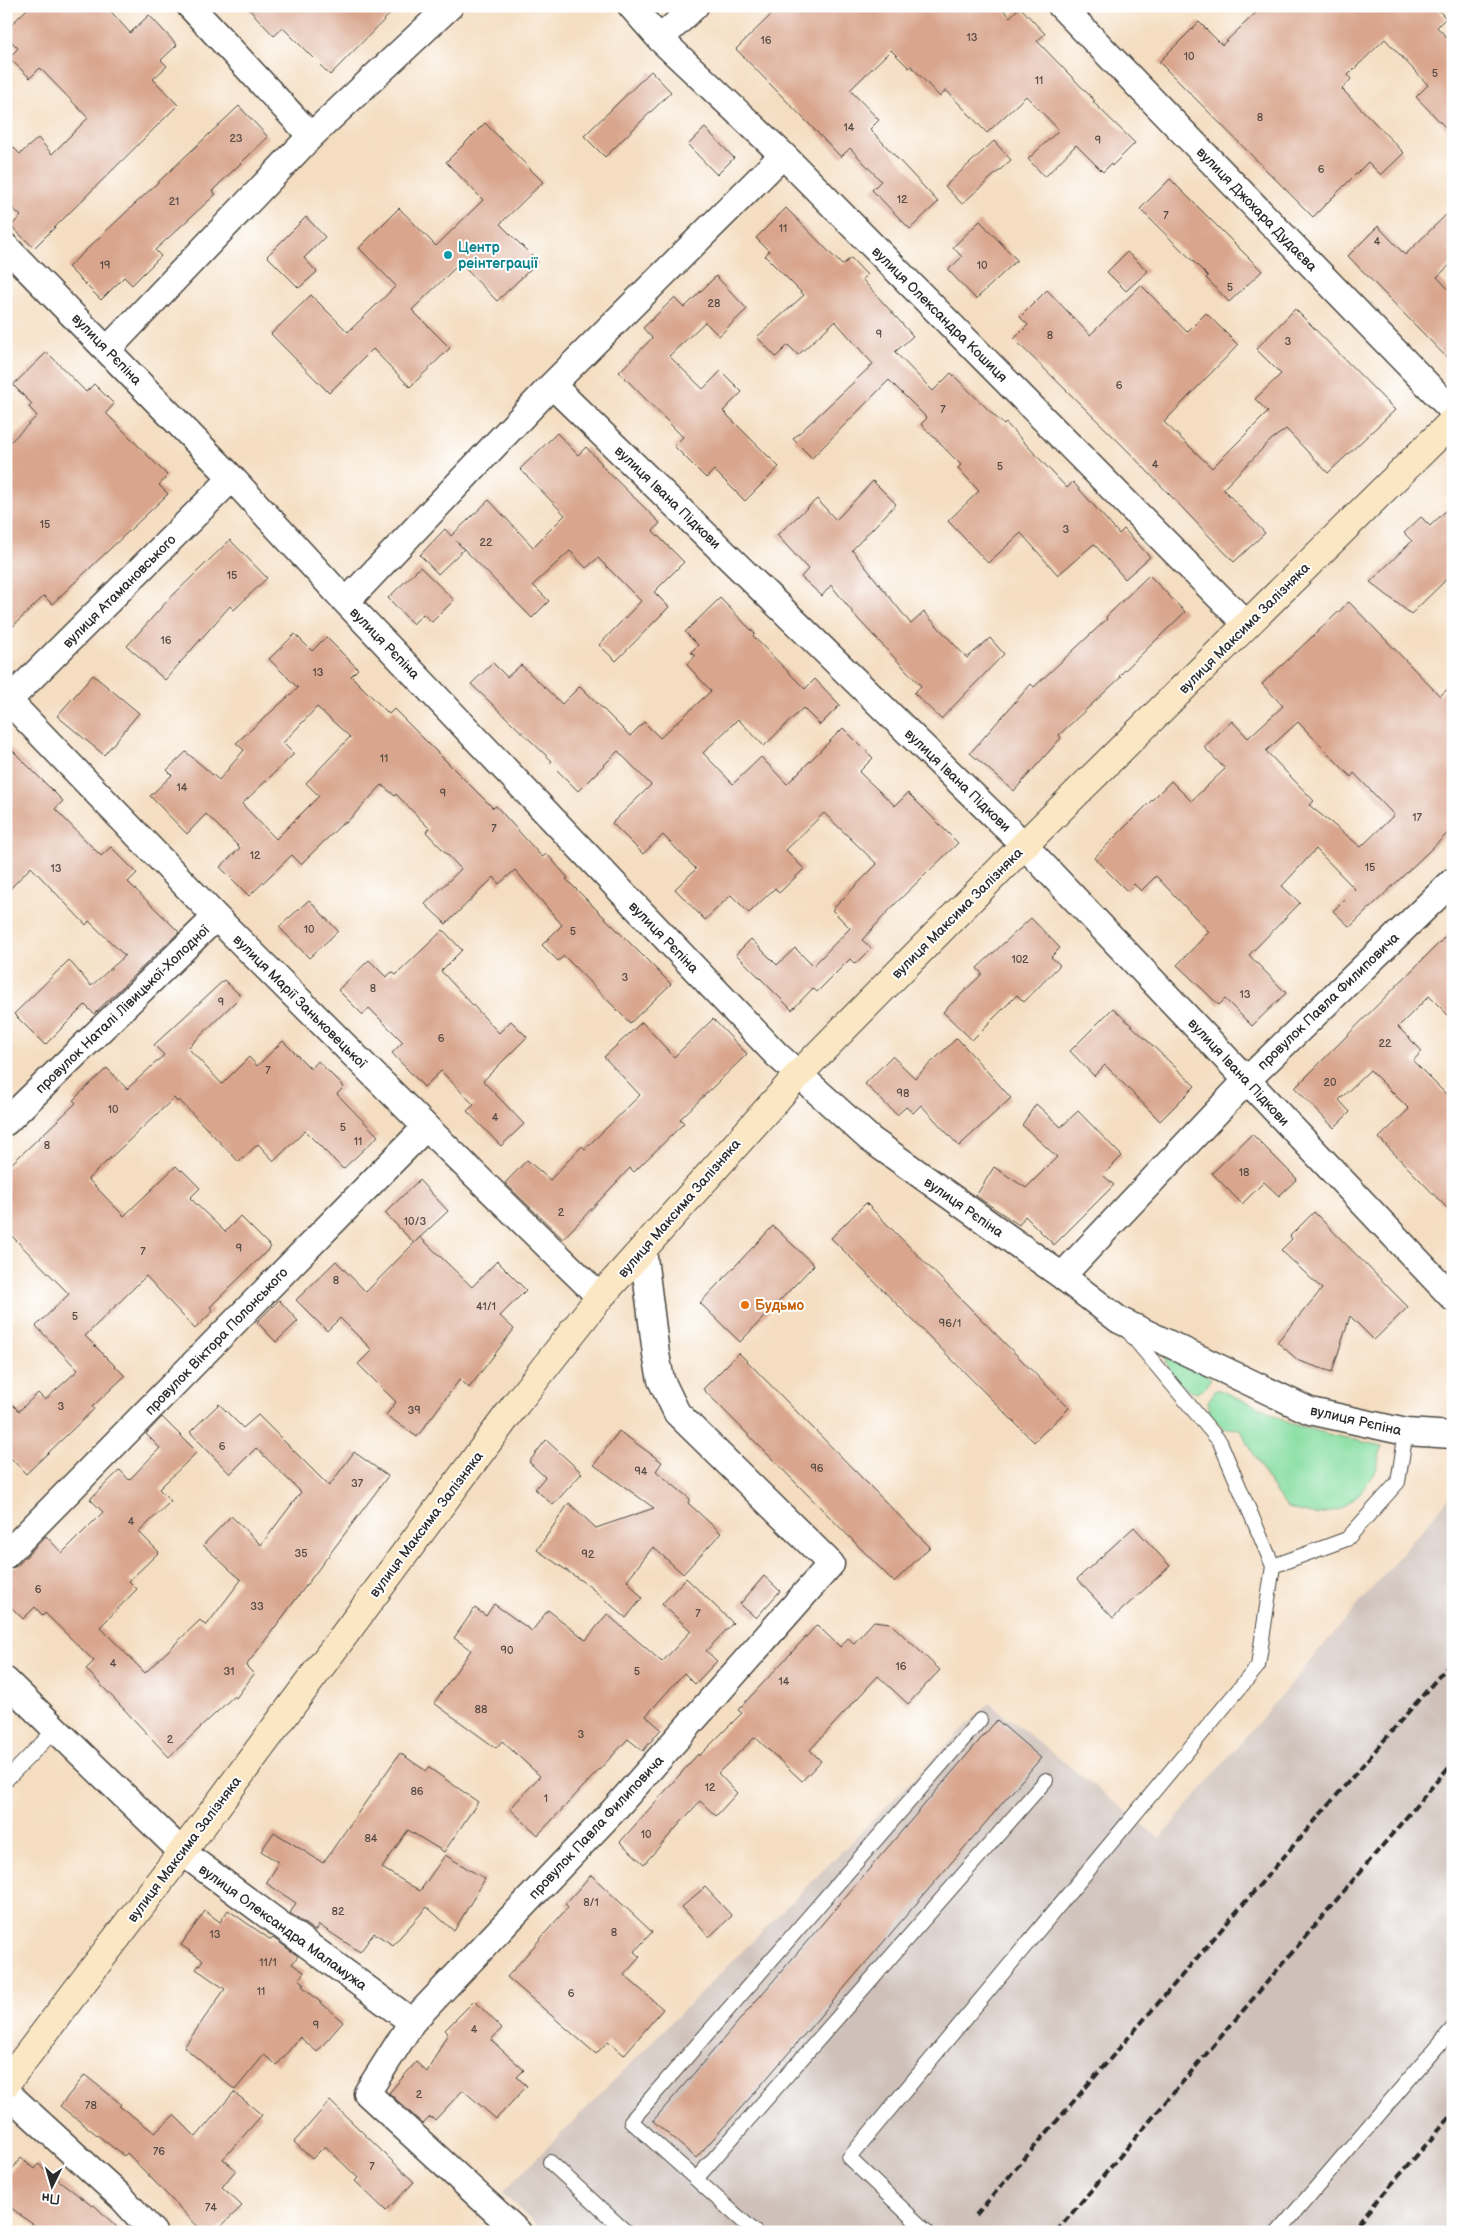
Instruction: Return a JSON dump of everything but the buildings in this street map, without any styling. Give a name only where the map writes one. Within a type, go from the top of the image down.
[{"type":"main road","name":"вулиця Максима Залізняка","points":[[6,2083],[182,1852],[516,1404],[600,1297],[799,1074],[1024,845],[1453,421]]},
{"type":"street","points":[[190,6],[311,136]]},
{"type":"street","points":[[108,349],[311,136],[450,6]]},
{"type":"street","name":"вулиця Олександра Кошиця","points":[[632,6],[660,39],[783,155],[1247,625]]},
{"type":"street","points":[[660,39],[695,6]]},
{"type":"street","name":"вулиця Джохара Дудаєва","points":[[1061,6],[1453,411]]},
{"type":"street","points":[[346,602],[552,385],[783,155]]},
{"type":"street","name":"вулиця Рєпіна","points":[[6,247],[108,349],[232,478],[346,602],[776,1054],[870,1139],[1062,1276],[1119,1320],[1310,1411],[1406,1432],[1453,1435]]},
{"type":"street","name":"вулиця Івана Підкови","points":[[552,385],[1024,845],[1453,1298]]},
{"type":"street","name":"вулиця Атамановського","points":[[7,701],[232,478]]},
{"type":"street","name":"вулиця Марії Заньковецької","points":[[7,701],[216,917],[426,1127],[600,1297]]},
{"type":"street","name":"провулок Павла Филиповича","points":[[1062,1276],[1247,1080],[1453,881]]},
{"type":"street","name":"провулок Наталі Лівицької-Холодної","points":[[6,1122],[216,917]]},
{"type":"street","name":"провулок Віктора Полонського","points":[[6,1555],[426,1127]]},
{"type":"street","name":"провулок Павла Филиповича","points":[[518,2232],[367,2093],[412,2022],[614,1811],[830,1564],[677,1413],[661,1380],[643,1249]]},
{"type":"street","name":"вулиця Олександра Маламужа","points":[[6,1681],[182,1852],[412,2022]]},
{"type":"street","points":[[6,2092],[122,2198],[153,2232]]},
{"type":"lane","points":[[927,2232],[849,2158],[1258,1666],[1274,1566],[1220,1442],[1119,1320]]},
{"type":"lane","points":[[1274,1566],[1347,1539],[1398,1482],[1406,1432]]},
{"type":"lane","points":[[755,2232],[631,2121],[980,1720]]},
{"type":"lane","points":[[6,1780],[56,1729]]},
{"type":"lane","points":[[696,2179],[1046,1780]]},
{"type":"lane","points":[[1278,2232],[1453,2028]]},
{"type":"lane","points":[[550,2162],[626,2232]]},
{"type":"shaded area","points":[[1453,1493],[1453,2232],[543,2232],[502,2193],[989,1703],[1160,1838]]},
{"type":"green space","points":[[1165,1355],[1197,1367],[1211,1379],[1197,1393],[1185,1387],[1168,1368]]},
{"type":"green space","points":[[1217,1389],[1264,1409],[1288,1423],[1382,1446],[1376,1470],[1361,1492],[1341,1509],[1315,1515],[1287,1508],[1271,1486],[1240,1429],[1224,1428],[1210,1416],[1208,1401]]},
{"type":"railway","points":[[976,2215],[1453,1660]]},
{"type":"railway","points":[[1056,2232],[1453,1762]]},
{"type":"railway","points":[[1350,2232],[1453,2114]]},
{"type":"place","name":"Центр реінтеграції","points":[[448,255]]},
{"type":"place","name":"Будьмо","points":[[745,1305]]}]
